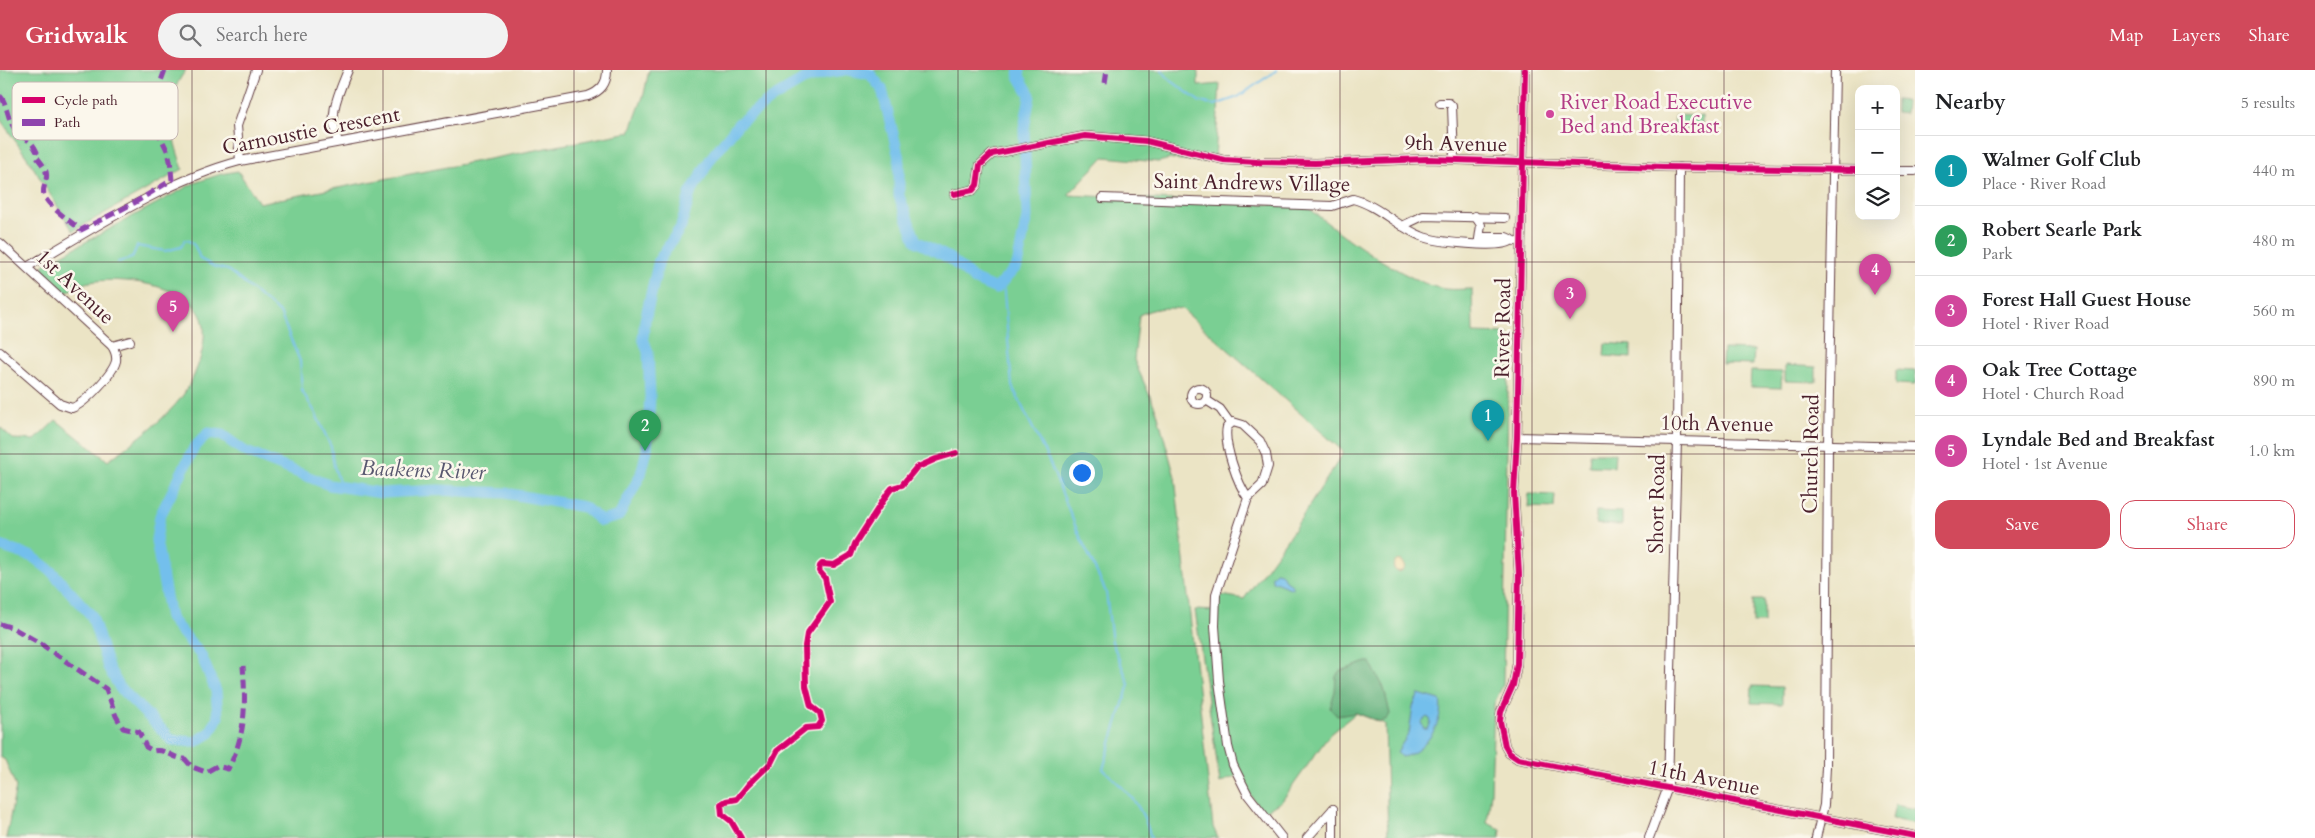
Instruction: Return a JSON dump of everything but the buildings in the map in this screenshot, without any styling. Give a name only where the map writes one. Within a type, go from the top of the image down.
[{"type":"street","points":[[240,161],[237,126],[256,70]]},
{"type":"street","points":[[338,142],[334,130],[334,107],[348,70]]},
{"type":"street","name":"Carnoustie Crescent","points":[[27,267],[180,181],[211,169],[240,161],[338,142],[588,96],[598,92],[603,86],[607,70]]},
{"type":"street","name":"River Road","points":[[1502,734],[1500,715],[1513,685],[1517,664],[1519,574],[1514,486],[1517,437],[1525,70]]},
{"type":"street","name":"Church Road","points":[[1816,838],[1822,818],[1826,767],[1828,444],[1835,70]]},
{"type":"street","points":[[1440,103],[1449,103],[1452,106],[1454,159]]},
{"type":"street","name":"9th Avenue","points":[[954,194],[968,192],[975,187],[980,165],[987,157],[996,153],[1078,137],[1106,137],[1146,141],[1224,160],[1257,162],[1315,163],[1399,158],[1679,167],[1855,170]]},
{"type":"street","name":"Short Road","points":[[1649,838],[1668,787],[1677,440],[1679,167]]},
{"type":"street","points":[[1900,171],[1915,171]]},
{"type":"street","name":"Saint Andrews Village","points":[[1102,198],[1332,206],[1353,199],[1424,237],[1474,244],[1506,244],[1511,241],[1522,241]]},
{"type":"street","points":[[1402,226],[1423,216],[1505,218]]},
{"type":"street","points":[[1474,244],[1481,237],[1481,224],[1475,216]]},
{"type":"street","name":"Saint Andrews Village","points":[[1481,237],[1506,238],[1511,241]]},
{"type":"street","name":"1st Avenue","points":[[0,243],[112,346],[130,341]]},
{"type":"street","points":[[0,352],[60,404],[72,408],[84,402],[112,369],[116,356],[112,346]]},
{"type":"street","points":[[1206,400],[1220,409],[1230,423]]},
{"type":"street","points":[[1230,423],[1239,423],[1253,432],[1266,454],[1268,466],[1265,477],[1258,489],[1248,498],[1216,594],[1218,663],[1228,746],[1233,765],[1248,795],[1282,838]]},
{"type":"street","points":[[1230,423],[1226,429],[1228,444],[1238,480],[1248,498]]},
{"type":"street","name":"10th Avenue","points":[[1517,437],[1915,447]]},
{"type":"street","name":"11th Avenue","points":[[1502,734],[1507,750],[1518,759],[1915,836]]},
{"type":"street","points":[[1307,838],[1332,809],[1333,838]]},
{"type":"green space","points":[[0,70],[186,70],[178,82],[12,82],[12,136],[0,119]]},
{"type":"green space","points":[[649,70],[1198,70],[1198,86],[1220,84],[1215,158],[1204,162],[1171,159],[1158,162],[1104,157],[1068,195],[1307,206],[1353,242],[1412,278],[1445,289],[1472,289],[1473,333],[1509,334],[1503,685],[1494,704],[1491,793],[1487,823],[1501,829],[1500,838],[1388,838],[1385,724],[1356,713],[1330,734],[1282,801],[1262,813],[1238,775],[1220,783],[1195,610],[1215,611],[1216,594],[1244,599],[1293,531],[1344,452],[1182,309],[1170,308],[1155,309],[1139,315],[1134,360],[1157,412],[1175,477],[1213,827],[1218,838],[6,838],[16,787],[5,760],[0,757],[0,427],[13,439],[35,440],[56,420],[108,461],[151,428],[180,399],[191,382],[204,343],[204,327],[199,313],[189,301],[174,293],[157,286],[104,280],[84,284],[65,293],[41,271],[45,264],[194,183],[221,174],[238,171],[259,203],[630,132],[644,94]]},
{"type":"green space","points":[[1900,100],[1906,101],[1905,114],[1900,113]]},
{"type":"green space","points":[[1675,115],[1702,116],[1702,129],[1675,128]]},
{"type":"green space","points":[[15,140],[174,140],[183,169],[73,231]]},
{"type":"green space","points":[[1605,343],[1631,345],[1631,358],[1604,356]]},
{"type":"green space","points":[[1723,349],[1754,350],[1753,365],[1722,364]]},
{"type":"green space","points":[[1785,365],[1816,367],[1816,382],[1785,381]]},
{"type":"green space","points":[[1896,370],[1915,371],[1915,385],[1896,384]]},
{"type":"green space","points":[[1751,371],[1782,372],[1781,388],[1750,387]]},
{"type":"green space","points":[[1590,453],[1615,453],[1614,467],[1589,466]]},
{"type":"green space","points":[[1529,494],[1555,495],[1554,508],[1528,507]]},
{"type":"green space","points":[[1596,511],[1622,512],[1622,525],[1596,524]]},
{"type":"green space","points":[[1753,600],[1764,600],[1764,623],[1753,623]]},
{"type":"green space","points":[[1370,662],[1384,688],[1390,714],[1387,719],[1380,722],[1356,713],[1337,716],[1330,708],[1335,691],[1336,676],[1340,671]]},
{"type":"green space","points":[[1752,686],[1782,687],[1782,704],[1751,703]]},
{"type":"green space","points":[[1895,805],[1915,809],[1915,824],[1892,819]]},
{"type":"sand","points":[[1399,560],[1405,566],[1399,572],[1393,566]]},
{"type":"water","points":[[1276,572],[1281,573],[1285,580],[1293,586],[1293,589],[1272,581],[1272,576]]},
{"type":"water","points":[[1419,694],[1440,700],[1441,708],[1436,727],[1425,744],[1409,755],[1401,757],[1397,752],[1409,733],[1413,706]],"holes":[[[1427,717],[1431,723],[1428,729],[1424,729],[1421,722]]]},
{"type":"waterway","name":"Baakens River","points":[[0,546],[33,557],[51,571],[92,616],[108,667],[120,688],[172,740],[195,742],[210,733],[218,717],[216,691],[201,655],[170,618],[156,540],[160,516],[194,448],[208,433],[222,435],[244,451],[329,485],[382,493],[438,490],[505,493],[584,507],[601,521],[619,516],[641,474],[647,450],[650,396],[648,352],[643,338],[645,320],[659,260],[681,227],[690,194],[711,158],[739,123],[771,99],[803,80],[825,73],[845,70]]},
{"type":"waterway","name":"Baakens River","points":[[849,70],[870,74],[882,89],[899,158],[899,196],[916,241],[949,258],[975,280],[996,289],[1017,266],[1027,217],[1024,129],[1030,95],[1019,76],[1020,70]]},
{"type":"waterway","points":[[1162,70],[1169,79],[1200,102],[1215,105],[1238,97],[1277,70]]},
{"type":"waterway","points":[[118,262],[132,258],[137,246],[165,251],[181,247],[185,240],[191,242],[195,247],[200,259],[215,267],[228,270],[280,313],[300,361],[302,391],[315,412],[331,447],[340,485]]},
{"type":"waterway","points":[[1003,281],[1012,386],[1049,461],[1077,530],[1106,592],[1112,642],[1129,684],[1103,769],[1133,799],[1143,816],[1151,838]]},
{"type":"marked path","points":[[160,82],[165,70]]},
{"type":"marked path","points":[[1105,83],[1107,70]]},
{"type":"marked path","points":[[0,96],[12,125]]},
{"type":"marked path","points":[[28,140],[37,152],[36,156],[47,176],[43,191],[46,200],[81,230],[134,203],[172,180],[169,156],[162,140]]},
{"type":"marked path","points":[[0,624],[13,628],[38,642],[106,689],[116,716],[123,728],[139,732],[146,747],[153,751],[158,750],[185,759],[192,767],[206,772],[217,766],[228,769],[234,756],[243,719],[243,666]]},
{"type":"cycle path","points":[[1525,70],[1517,437],[1514,493],[1519,574],[1517,664],[1513,685],[1501,712],[1500,721],[1505,746],[1509,753],[1518,759],[1915,836]]},
{"type":"cycle path","points":[[954,194],[973,190],[977,185],[980,165],[992,154],[1085,136],[1146,141],[1224,160],[1257,162],[1315,163],[1428,159],[1663,167],[1855,170]]},
{"type":"cycle path","points":[[741,838],[731,821],[722,814],[721,804],[737,799],[748,785],[771,763],[777,751],[806,728],[818,727],[822,721],[820,713],[811,706],[806,686],[805,646],[807,634],[830,602],[825,578],[819,571],[820,566],[822,564],[834,565],[851,555],[855,544],[888,493],[892,488],[902,485],[916,468],[956,453]]},
{"type":"place","name":"River Road Executive Bed and Breakfast","points":[[1550,114]]},
{"type":"place","name":"Oak Tree Cottage","points":[[1875,295]]},
{"type":"place","name":"Forest Hall Guest House","points":[[1570,319]]},
{"type":"place","name":"Lyndale Bed and Breakfast","points":[[173,332]]},
{"type":"place","name":"Walmer Golf Club","points":[[1488,441]]},
{"type":"place","name":"Robert Searle Park","points":[[645,451]]}]
